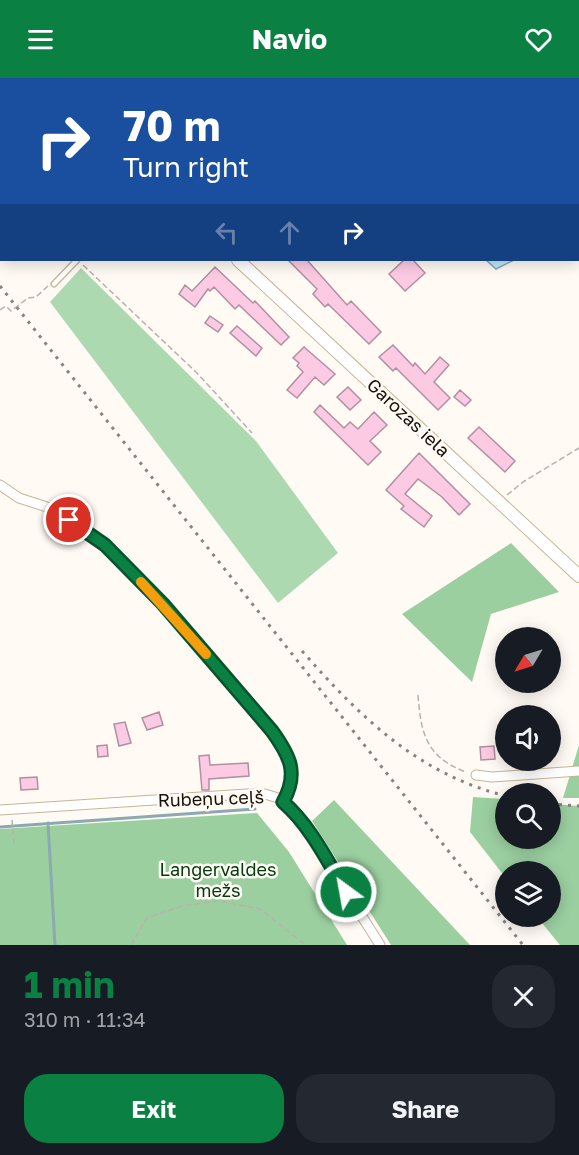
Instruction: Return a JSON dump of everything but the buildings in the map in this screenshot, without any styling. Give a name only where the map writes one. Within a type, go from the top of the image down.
[{"type":"main road","name":"Garozas iela","points":[[239,261],[579,576]]},
{"type":"street","points":[[0,485],[19,498],[51,508],[105,545],[163,604],[272,731],[283,747],[290,764],[292,777],[291,788],[283,802]]},
{"type":"street","points":[[476,775],[492,777],[579,771]]},
{"type":"street","name":"Rubeņu ceļš","points":[[0,810],[247,794],[265,794],[278,798],[313,839],[380,945]]},
{"type":"lane","points":[[54,284],[79,261]]},
{"type":"path","points":[[79,261],[197,373],[252,433]]},
{"type":"path","points":[[0,310],[6,306],[11,311],[28,298],[33,299],[48,285],[54,284]]},
{"type":"path","points":[[499,502],[523,483],[579,448]]},
{"type":"path","points":[[418,695],[420,719],[431,749],[442,760],[476,775]]},
{"type":"path","points":[[12,821],[14,845]]},
{"type":"path","points":[[131,945],[147,918],[182,906],[219,901],[260,909],[306,945]]},
{"type":"green space","points":[[81,268],[256,441],[338,553],[278,603],[50,302]]},
{"type":"green space","points":[[511,543],[559,592],[491,614],[472,682],[402,614]]},
{"type":"green space","points":[[579,745],[579,798],[563,798]]},
{"type":"green space","points":[[473,797],[495,798],[495,849],[561,849],[561,805],[579,806],[579,945],[560,945],[545,927],[561,927],[561,861],[495,861],[495,864],[470,832]]},
{"type":"green space","points":[[334,800],[470,945],[391,945],[312,821]]},
{"type":"green space","name":"Langervaldes mežs","points":[[257,813],[289,852],[347,945],[0,945],[0,829]]},
{"type":"water","points":[[487,261],[512,261],[496,269]]},
{"type":"waterway","points":[[0,827],[255,809]]},
{"type":"waterway","points":[[48,823],[55,945]]},
{"type":"railway","points":[[0,286],[523,945]]},
{"type":"railway","points":[[302,651],[346,698],[393,740],[418,758],[445,773],[495,793]]},
{"type":"railway","points":[[561,805],[579,806]]},
{"type":"slow traffic","points":[[141,582],[206,654]]},
{"type":"route","points":[[69,520],[105,545],[163,604],[272,731],[283,747],[290,764],[291,788],[283,802],[313,839],[346,892]]}]
